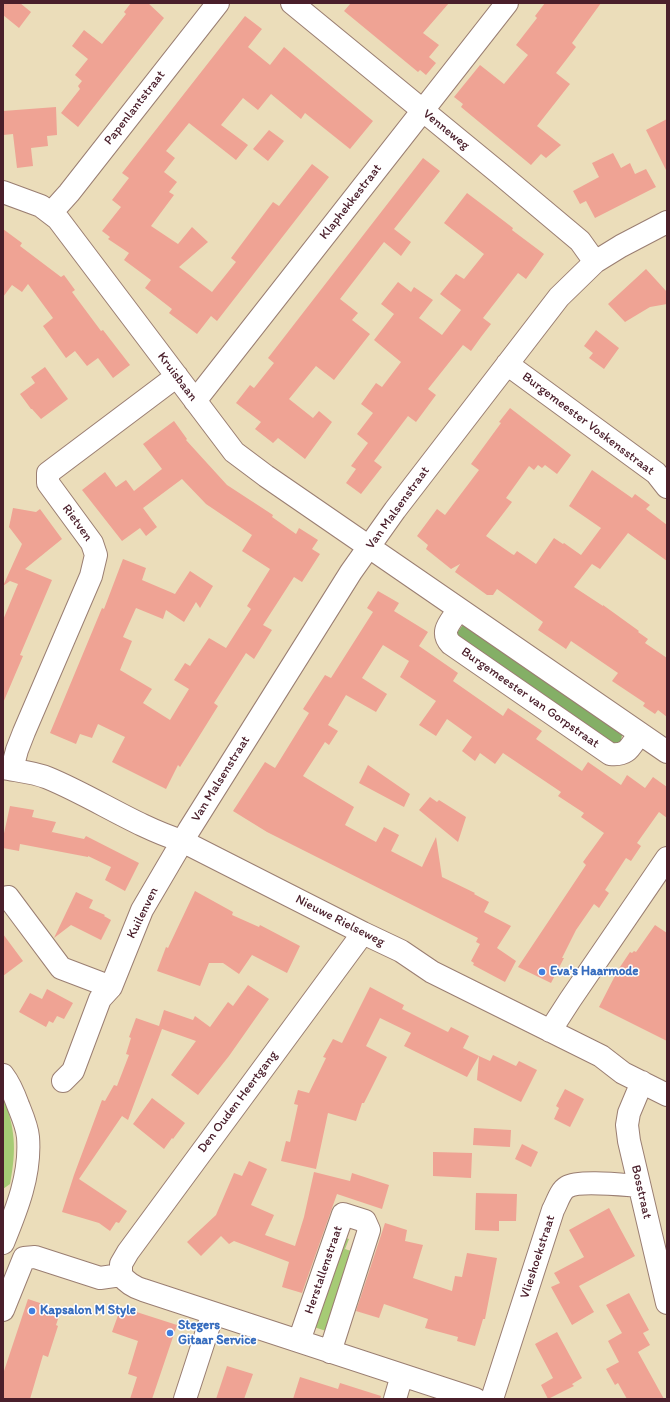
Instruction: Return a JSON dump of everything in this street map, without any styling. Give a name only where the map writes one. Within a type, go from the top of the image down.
[{"type":"street","name":"Papenlantstraat","points":[[51,213],[69,193],[218,3]]},
{"type":"street","name":"Venneweg","points":[[292,3],[580,241],[595,262]]},
{"type":"street","name":"Klaphekkestraat","points":[[195,401],[507,3]]},
{"type":"street","name":"Kruisbaan","points":[[3,192],[41,206],[51,213],[68,231],[234,452],[266,476],[369,546]]},
{"type":"street","name":"Van Malsenstraat","points":[[182,841],[351,572],[369,546],[559,297],[595,262],[621,246],[667,222]]},
{"type":"street","name":"Burgemeester Voskensstraat","points":[[507,364],[656,473],[667,487]]},
{"type":"street","name":"Rietven","points":[[8,769],[91,576],[96,555],[92,543],[48,483],[48,473],[177,376]]},
{"type":"street","points":[[369,546],[667,752]]},
{"type":"street","name":"Burgemeester van Gorpstraat","points":[[459,609],[445,630],[446,638],[458,649],[610,754],[619,755],[627,752],[639,734]]},
{"type":"street","name":"Nieuwe Rielseweg","points":[[8,769],[27,772],[48,778],[160,834],[182,841],[401,951],[432,972],[601,1056],[623,1073],[667,1095]]},
{"type":"street","name":"Kuilenven","points":[[63,1081],[73,1071],[100,999],[111,987],[142,910],[182,841]]},
{"type":"street","points":[[550,1031],[667,858]]},
{"type":"street","points":[[8,897],[62,968],[111,987]]},
{"type":"street","name":"Den Ouden Heertgang","points":[[121,1274],[121,1264],[128,1252],[363,933]]},
{"type":"street","points":[[3,1075],[14,1094],[24,1119],[28,1136],[27,1167],[9,1211],[3,1243]]},
{"type":"street","name":"Bosstraat","points":[[642,1082],[629,1113],[627,1125],[639,1186],[667,1303]]},
{"type":"street","name":"Vlieshoekstraat","points":[[492,1399],[546,1233],[561,1193],[567,1187],[577,1184],[639,1186]]},
{"type":"street","name":"Herstallenstraat","points":[[299,1341],[343,1214],[365,1221],[369,1230],[330,1352]]},
{"type":"street","points":[[3,1310],[24,1258],[35,1257],[100,1278],[121,1274],[126,1282],[135,1287],[475,1399]]},
{"type":"street","points":[[185,1399],[213,1313]]},
{"type":"street","points":[[395,1399],[402,1375]]},
{"type":"green space","points":[[462,626],[467,626],[622,735],[621,741],[616,745],[459,642],[457,633]]},
{"type":"green space","points":[[3,1095],[10,1118],[14,1139],[14,1160],[10,1184],[3,1189]]},
{"type":"green space","points":[[337,1235],[349,1239],[345,1249],[354,1252],[326,1331],[308,1325]]},
{"type":"building","points":[[3,3],[20,3],[31,12],[19,28],[3,15]]},
{"type":"building","points":[[131,3],[148,3],[164,18],[78,127],[61,113],[80,89],[78,86],[82,81],[75,75],[88,59],[72,46],[84,30],[102,44],[126,14],[124,12]]},
{"type":"building","points":[[351,3],[449,3],[423,33],[439,45],[429,57],[436,63],[426,75],[420,70],[418,72],[344,11]]},
{"type":"building","points":[[545,3],[601,3],[572,43],[576,47],[556,73],[570,84],[537,126],[561,145],[546,158],[541,154],[531,165],[461,107],[463,104],[454,97],[480,65],[504,84],[528,55],[516,45],[537,18],[535,16]]},
{"type":"building","points":[[245,16],[262,29],[248,47],[270,65],[284,47],[373,121],[350,149],[305,113],[301,119],[271,94],[258,110],[243,98],[221,125],[248,145],[236,160],[189,123],[166,151],[175,158],[164,172],[177,182],[169,192],[174,195],[151,226],[178,244],[192,227],[208,242],[179,267],[212,292],[236,262],[231,258],[273,202],[279,206],[312,164],[329,177],[217,321],[211,316],[197,334],[169,313],[172,309],[145,288],[151,280],[124,260],[129,253],[108,239],[110,237],[102,231],[121,207],[112,200],[129,178],[122,173]]},
{"type":"building","points":[[56,107],[57,135],[47,136],[48,146],[31,148],[33,166],[17,168],[13,134],[3,135],[3,111]]},
{"type":"building","points":[[667,119],[667,172],[646,130]]},
{"type":"building","points":[[269,130],[284,141],[268,161],[253,149]]},
{"type":"building","points":[[613,153],[621,168],[630,163],[635,174],[646,169],[656,187],[595,218],[586,201],[580,204],[573,191],[599,177],[592,163]]},
{"type":"building","points":[[423,158],[440,171],[394,229],[411,242],[401,256],[384,242],[340,299],[358,313],[352,320],[370,334],[334,380],[316,366],[289,399],[313,418],[319,411],[332,422],[305,459],[278,438],[273,443],[255,429],[261,422],[236,403],[250,385],[254,388],[274,363],[268,358]]},
{"type":"building","points":[[467,193],[544,254],[526,279],[518,273],[483,318],[491,324],[471,351],[463,345],[428,389],[436,395],[416,422],[408,416],[374,461],[382,467],[361,494],[346,483],[356,469],[351,466],[368,443],[357,434],[373,413],[361,404],[376,383],[382,387],[401,362],[374,340],[394,314],[381,304],[398,282],[411,292],[414,287],[433,300],[419,318],[442,335],[461,310],[440,294],[456,274],[464,279],[484,254],[444,223]]},
{"type":"building","points":[[3,229],[22,243],[20,246],[61,277],[64,275],[75,290],[72,292],[101,331],[103,330],[130,365],[113,378],[98,358],[87,366],[75,351],[66,358],[43,326],[53,318],[28,284],[22,292],[12,285],[3,297]]},
{"type":"building","points":[[646,269],[667,292],[667,304],[650,307],[625,322],[608,304]]},
{"type":"building","points":[[596,330],[619,348],[604,369],[589,358],[593,353],[584,346]]},
{"type":"building","points":[[45,367],[68,399],[41,419],[31,409],[20,394],[35,383],[31,377]]},
{"type":"building","points":[[510,408],[571,455],[557,474],[545,465],[542,468],[538,465],[534,470],[529,466],[506,498],[512,502],[486,536],[512,554],[514,555],[517,551],[536,564],[554,538],[581,555],[601,528],[569,506],[592,470],[632,498],[635,494],[650,505],[646,509],[667,525],[667,561],[628,533],[600,569],[592,564],[574,587],[603,605],[639,631],[638,632],[648,639],[645,643],[667,658],[667,717],[658,710],[655,714],[643,706],[645,703],[612,681],[618,673],[571,641],[566,649],[538,630],[543,622],[497,589],[493,595],[487,595],[455,572],[460,564],[451,569],[426,549],[428,545],[417,536],[437,509],[445,515],[479,470],[471,464]]},
{"type":"building","points":[[174,421],[187,439],[186,440],[227,485],[273,515],[272,517],[296,534],[299,528],[318,540],[312,549],[320,554],[302,582],[294,577],[263,625],[272,630],[254,659],[246,653],[214,703],[218,706],[180,767],[178,765],[166,789],[112,762],[125,737],[98,724],[92,738],[80,734],[76,744],[50,733],[102,608],[104,609],[123,559],[146,568],[142,580],[175,594],[190,571],[213,586],[200,608],[196,602],[184,622],[166,610],[163,619],[136,608],[123,637],[132,641],[120,670],[152,689],[143,703],[170,720],[189,689],[174,680],[185,663],[190,666],[209,638],[226,648],[251,609],[247,606],[270,569],[242,551],[252,535],[206,504],[182,479],[143,508],[157,527],[146,536],[140,528],[122,541],[82,490],[105,472],[116,487],[126,480],[134,491],[162,469],[143,444]]},
{"type":"building","points":[[13,508],[36,512],[40,509],[62,539],[25,569],[52,580],[20,655],[23,656],[3,703],[3,620],[18,584],[10,581],[3,586],[22,544],[9,527]]},
{"type":"building","points":[[378,591],[399,603],[394,611],[428,632],[419,646],[458,673],[453,681],[503,716],[508,708],[542,731],[536,739],[582,771],[588,762],[621,785],[627,775],[645,788],[653,777],[667,787],[667,818],[659,812],[637,843],[641,846],[631,861],[626,858],[605,890],[609,893],[599,908],[594,904],[576,930],[551,983],[518,967],[586,865],[583,862],[604,833],[581,817],[584,813],[558,796],[561,792],[503,753],[495,764],[480,753],[475,761],[462,751],[472,737],[447,719],[436,736],[419,725],[436,701],[400,677],[409,661],[383,645],[362,678],[387,694],[376,712],[346,695],[328,725],[338,731],[329,745],[325,742],[303,776],[354,807],[345,825],[376,842],[384,827],[399,835],[391,851],[422,867],[436,837],[442,877],[475,893],[474,894],[489,902],[484,912],[511,926],[497,948],[516,961],[505,982],[473,965],[474,963],[471,961],[480,944],[476,942],[478,938],[267,832],[233,811],[265,762],[275,768],[309,713],[303,709],[325,675],[331,678],[373,612],[367,608]]},
{"type":"building","points":[[368,765],[410,794],[404,807],[359,783]]},
{"type":"building","points":[[430,797],[437,802],[439,800],[466,817],[458,842],[419,810]]},
{"type":"building","points":[[10,806],[34,810],[32,817],[56,822],[51,834],[52,832],[84,839],[86,836],[139,863],[125,891],[105,880],[111,867],[88,856],[20,844],[19,851],[3,848],[3,838]]},
{"type":"building","points":[[195,891],[233,912],[232,915],[259,927],[260,925],[300,946],[287,973],[252,955],[239,974],[223,963],[209,963],[200,986],[157,971],[166,947],[168,948]]},
{"type":"building","points":[[76,892],[93,900],[89,908],[105,915],[104,916],[111,920],[101,940],[71,925],[54,938]]},
{"type":"building","points":[[655,925],[667,933],[667,1041],[599,1007],[618,970],[630,952],[636,952]]},
{"type":"building","points":[[3,934],[23,961],[3,976]]},
{"type":"building","points":[[248,985],[269,999],[229,1056],[198,1095],[171,1075],[196,1041],[162,1029],[128,1120],[122,1116],[79,1179],[127,1211],[119,1223],[116,1222],[110,1231],[99,1223],[62,1212],[102,1100],[105,1101],[114,1085],[117,1086],[129,1055],[126,1054],[131,1038],[129,1037],[136,1018],[159,1026],[164,1010],[193,1020],[195,1016],[210,1027],[228,1002],[233,1006]]},
{"type":"building","points":[[370,987],[404,1005],[402,1009],[448,1032],[451,1027],[469,1036],[463,1048],[479,1056],[467,1077],[404,1046],[411,1033],[380,1018],[366,1046],[387,1057],[364,1103],[362,1103],[356,1121],[328,1113],[316,1169],[281,1161],[286,1141],[290,1142],[298,1105],[294,1104],[298,1090],[309,1093],[326,1058],[323,1057],[333,1039],[342,1043]]},
{"type":"building","points":[[47,989],[73,1003],[64,1019],[57,1016],[53,1023],[49,1021],[46,1027],[19,1012],[30,993],[42,999]]},
{"type":"building","points":[[493,1055],[516,1066],[519,1061],[537,1070],[521,1102],[477,1080],[479,1056],[490,1061]]},
{"type":"building","points":[[565,1089],[584,1099],[570,1127],[554,1119],[559,1108],[556,1106]]},
{"type":"building","points":[[152,1098],[185,1123],[164,1149],[133,1124]]},
{"type":"building","points":[[474,1128],[511,1130],[510,1147],[473,1145]]},
{"type":"building","points":[[522,1144],[538,1152],[531,1167],[515,1159]]},
{"type":"building","points":[[433,1152],[472,1153],[471,1178],[433,1176]]},
{"type":"building","points":[[249,1161],[267,1169],[251,1205],[274,1215],[265,1235],[295,1246],[304,1217],[314,1172],[350,1181],[352,1173],[389,1185],[382,1209],[337,1194],[302,1293],[282,1287],[289,1262],[234,1241],[229,1244],[221,1236],[201,1256],[187,1242],[216,1215],[234,1173],[242,1176]]},
{"type":"building","points":[[476,1193],[517,1194],[516,1221],[499,1221],[499,1231],[475,1230]]},
{"type":"building","points":[[609,1208],[635,1256],[579,1286],[594,1312],[572,1325],[551,1287],[560,1283],[554,1273],[584,1257],[569,1230]]},
{"type":"building","points":[[385,1223],[407,1230],[405,1241],[423,1245],[413,1278],[452,1291],[455,1276],[462,1277],[467,1253],[497,1258],[485,1319],[483,1319],[475,1346],[457,1341],[458,1337],[425,1328],[428,1319],[384,1304],[379,1318],[356,1311]]},
{"type":"building","points":[[629,1293],[649,1330],[643,1333],[650,1345],[638,1352],[664,1399],[627,1399],[618,1383],[615,1385],[606,1369],[619,1362],[608,1341],[622,1333],[606,1305]]},
{"type":"building","points":[[28,1299],[61,1310],[56,1325],[58,1326],[48,1357],[43,1355],[30,1399],[3,1399],[3,1374]]},
{"type":"building","points":[[121,1307],[177,1325],[152,1399],[130,1399],[137,1377],[128,1374],[138,1341],[112,1332]]},
{"type":"building","points":[[557,1332],[582,1378],[572,1384],[574,1386],[548,1399],[541,1385],[553,1378],[535,1344]]},
{"type":"building","points":[[227,1366],[253,1374],[244,1399],[216,1399]]},
{"type":"building","points":[[300,1377],[338,1389],[340,1383],[381,1396],[380,1399],[293,1399]]},
{"type":"place","name":"Eva's Haarmode","points":[[542,972]]},
{"type":"place","name":"Kapsalon M Style","points":[[32,1311]]},
{"type":"place","name":"Stegers Gitaar Service","points":[[170,1333]]}]
